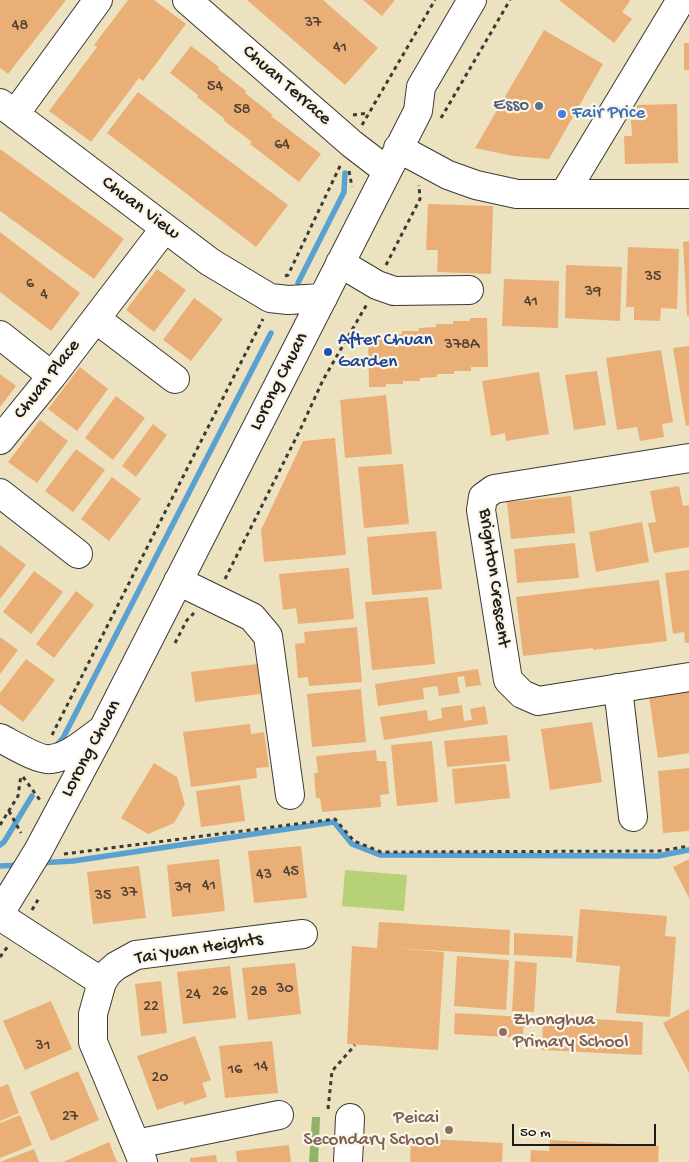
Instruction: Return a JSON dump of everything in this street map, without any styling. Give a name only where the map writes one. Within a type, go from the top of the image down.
[{"type":"street","name":"Chuan View","points":[[98,0],[7,109],[210,262],[271,297],[288,300],[323,298]]},
{"type":"street","name":"Chuan Terrace","points":[[187,0],[352,144],[476,184],[517,194],[689,194]]},
{"type":"street","name":"Lorong Chuan","points":[[429,116],[421,87],[472,0]]},
{"type":"street","name":"Lorong Chuan","points":[[0,915],[21,880],[29,844],[70,791],[340,263],[429,116],[435,96],[487,8],[488,0]]},
{"type":"street","points":[[564,194],[681,0]]},
{"type":"street","name":"Chuan Place","points":[[0,440],[52,376],[165,228]]},
{"type":"street","points":[[340,263],[377,285],[394,292],[469,290]]},
{"type":"street","name":"Chuan View","points":[[271,297],[302,339]]},
{"type":"street","points":[[96,318],[175,379]]},
{"type":"street","points":[[0,336],[52,376]]},
{"type":"street","name":"Brighton Crescent","points":[[689,458],[494,488],[483,497],[481,510],[508,680],[522,694],[538,701],[689,677]]},
{"type":"street","points":[[0,493],[78,554]]},
{"type":"street","points":[[178,581],[252,618],[268,636],[290,795]]},
{"type":"street","points":[[618,688],[633,816]]},
{"type":"street","points":[[0,738],[35,755],[51,760],[75,750],[102,729]]},
{"type":"street","points":[[0,745],[70,791]]},
{"type":"street","points":[[0,915],[102,982]]},
{"type":"street","name":"Tai Yuan Heights","points":[[279,1115],[140,1153],[93,1042],[93,1014],[102,982],[108,973],[116,966],[136,956],[303,934]]},
{"type":"street","points":[[338,1118],[348,1162]]},
{"type":"path","points":[[429,116],[510,0]]},
{"type":"path","points":[[50,738],[271,297],[288,275],[345,155]]},
{"type":"path","points":[[210,596],[224,582],[300,430],[322,380],[377,285],[420,199],[419,180],[401,160]]},
{"type":"path","points":[[0,825],[18,796],[21,774]]},
{"type":"path","points":[[9,810],[29,844]]},
{"type":"path","points":[[64,854],[335,820],[354,841],[381,852],[659,851],[689,846]]},
{"type":"path","points":[[338,1118],[332,1071],[355,1044]]},
{"type":"green space","points":[[345,870],[407,875],[404,911],[342,906]]},
{"type":"green space","points":[[312,1117],[320,1117],[318,1162],[309,1162]]},
{"type":"building","points":[[0,0],[66,0],[8,74],[0,68]]},
{"type":"building","points":[[128,0],[154,0],[186,24],[143,81],[139,78],[91,142],[49,111],[97,47],[94,45]]},
{"type":"building","points":[[247,0],[323,0],[378,48],[345,85]]},
{"type":"building","points":[[363,0],[395,0],[382,16]]},
{"type":"building","points":[[559,0],[629,0],[622,12],[632,19],[614,43]]},
{"type":"building","name":"Esso","points":[[544,30],[603,64],[549,159],[513,156],[475,148]]},
{"type":"building","points":[[684,43],[689,43],[689,70],[684,70]]},
{"type":"building","points":[[191,46],[219,67],[218,69],[246,91],[245,93],[273,115],[271,116],[321,154],[299,182],[250,144],[252,142],[223,120],[225,119],[170,73]]},
{"type":"building","points":[[138,92],[288,205],[256,247],[107,133]]},
{"type":"building","points":[[677,104],[678,163],[625,164],[624,136],[632,136],[631,120],[637,120],[637,105]]},
{"type":"building","points":[[0,149],[124,239],[94,279],[0,211]]},
{"type":"building","points":[[428,204],[493,206],[491,274],[437,272],[438,250],[426,250]]},
{"type":"building","points":[[0,232],[80,293],[51,331],[0,292]]},
{"type":"building","points":[[689,241],[689,316],[687,316],[683,242]]},
{"type":"building","points":[[628,247],[679,249],[677,309],[661,308],[660,321],[634,320],[634,307],[626,307]]},
{"type":"building","points":[[566,265],[622,267],[620,321],[565,318]]},
{"type":"building","points":[[157,269],[186,290],[154,332],[126,310]]},
{"type":"building","points":[[504,279],[559,281],[558,328],[502,326]]},
{"type":"building","points":[[194,298],[223,319],[191,361],[163,340]]},
{"type":"building","points":[[470,318],[487,318],[488,367],[471,367],[471,371],[437,374],[437,377],[420,378],[420,381],[386,384],[386,387],[369,387],[368,338],[385,338],[385,334],[419,331],[419,328],[436,327],[436,324],[470,321]]},
{"type":"building","points":[[689,346],[689,425],[686,426],[673,348]]},
{"type":"building","points":[[661,350],[673,422],[662,424],[664,437],[640,441],[637,427],[617,430],[606,358]]},
{"type":"building","points":[[80,367],[108,389],[77,431],[48,409]]},
{"type":"building","points":[[597,371],[606,425],[574,430],[565,375]]},
{"type":"building","points":[[539,372],[549,434],[506,441],[505,433],[491,436],[482,381]]},
{"type":"building","points":[[0,374],[16,386],[0,407]]},
{"type":"building","points":[[386,395],[392,454],[345,458],[340,400]]},
{"type":"building","points":[[116,396],[145,418],[113,460],[85,438]]},
{"type":"building","points":[[40,420],[68,441],[37,483],[8,462]]},
{"type":"building","points":[[153,424],[167,435],[136,477],[122,466]]},
{"type":"building","points":[[335,438],[346,555],[264,562],[261,530],[303,441]]},
{"type":"building","points":[[76,449],[105,470],[73,512],[45,491]]},
{"type":"building","points":[[403,464],[409,524],[364,528],[358,467]]},
{"type":"building","points":[[112,477],[141,499],[109,541],[81,519]]},
{"type":"building","points":[[679,486],[683,506],[689,505],[689,547],[654,553],[648,523],[656,522],[650,491]]},
{"type":"building","points":[[571,496],[575,533],[511,539],[507,502]]},
{"type":"building","points":[[642,522],[649,562],[596,572],[589,532]]},
{"type":"building","points":[[436,531],[442,589],[372,595],[367,537]]},
{"type":"building","points":[[575,543],[579,578],[517,583],[514,549]]},
{"type":"building","points":[[0,545],[26,565],[0,599]]},
{"type":"building","points":[[349,568],[354,619],[298,624],[296,608],[283,610],[279,574]]},
{"type":"building","points":[[689,570],[689,643],[685,643],[684,632],[673,634],[665,573]]},
{"type":"building","points":[[34,571],[63,592],[31,634],[3,612]]},
{"type":"building","points":[[659,580],[667,641],[523,656],[516,597]]},
{"type":"building","points":[[76,591],[94,605],[54,658],[36,644]]},
{"type":"building","points":[[428,597],[435,664],[372,670],[365,602]]},
{"type":"building","points":[[357,627],[362,682],[309,686],[308,677],[298,678],[295,644],[305,643],[304,632]]},
{"type":"building","points":[[0,637],[18,650],[0,674]]},
{"type":"building","points":[[26,659],[55,680],[23,722],[0,704],[0,693]]},
{"type":"building","points":[[257,664],[261,694],[195,702],[191,672]]},
{"type":"building","points":[[478,669],[481,685],[466,687],[464,676],[457,677],[460,693],[439,696],[437,686],[423,688],[424,699],[378,706],[375,684]]},
{"type":"building","points":[[361,689],[366,742],[312,747],[307,694]]},
{"type":"building","points":[[689,690],[689,753],[658,758],[649,696]]},
{"type":"building","points":[[462,705],[464,721],[472,720],[470,709],[485,706],[488,724],[384,740],[380,717],[427,710],[428,721],[442,718],[441,708]]},
{"type":"building","points":[[592,722],[602,782],[550,790],[541,729]]},
{"type":"building","points":[[250,724],[251,734],[264,732],[269,767],[256,768],[257,778],[191,787],[183,732]]},
{"type":"building","points":[[507,735],[510,761],[447,767],[444,741]]},
{"type":"building","points":[[432,741],[438,802],[397,806],[391,745]]},
{"type":"building","points":[[376,750],[377,761],[386,761],[389,794],[380,795],[381,807],[322,812],[320,798],[316,798],[314,773],[318,773],[316,756]]},
{"type":"building","points":[[154,763],[177,777],[185,804],[174,823],[148,834],[121,818]]},
{"type":"building","points":[[506,764],[510,798],[455,804],[452,769]]},
{"type":"building","points":[[689,768],[689,831],[663,833],[658,771]]},
{"type":"building","points":[[240,785],[245,821],[201,827],[196,791]]},
{"type":"building","points":[[301,846],[307,898],[254,903],[248,851]]},
{"type":"building","points":[[219,859],[225,911],[172,917],[167,865]]},
{"type":"building","points":[[689,859],[689,898],[673,867]]},
{"type":"building","points":[[139,866],[146,918],[93,924],[87,872]]},
{"type":"building","points":[[580,909],[667,916],[665,936],[676,937],[670,1017],[616,1013],[620,966],[576,962]]},
{"type":"building","points":[[379,922],[510,930],[509,955],[394,948],[444,952],[438,1050],[347,1044],[352,946],[377,948]]},
{"type":"building","points":[[514,933],[573,936],[572,958],[514,955]]},
{"type":"building","points":[[457,956],[509,960],[506,1010],[454,1006]]},
{"type":"building","points":[[515,961],[537,963],[534,1012],[512,1011]]},
{"type":"building","points":[[295,963],[301,1014],[248,1020],[242,968]]},
{"type":"building","points":[[230,966],[236,1018],[183,1024],[177,972]]},
{"type":"building","points":[[161,981],[167,1033],[141,1036],[135,984]]},
{"type":"building","points":[[51,1001],[72,1049],[25,1070],[3,1021]]},
{"type":"building","points":[[689,1009],[689,1073],[663,1023]]},
{"type":"building","points":[[455,1013],[524,1017],[523,1038],[454,1034]]},
{"type":"building","points":[[543,1016],[643,1022],[642,1055],[542,1050]]},
{"type":"building","points":[[195,1036],[211,1080],[202,1083],[207,1097],[184,1105],[183,1101],[157,1110],[137,1056]]},
{"type":"building","points":[[272,1041],[278,1093],[225,1098],[219,1046]]},
{"type":"building","points":[[78,1071],[99,1120],[51,1141],[30,1092]]},
{"type":"building","points":[[8,1084],[19,1113],[0,1121],[0,1087]]},
{"type":"building","points":[[20,1115],[32,1145],[0,1158],[0,1123]]},
{"type":"building","points":[[411,1138],[503,1143],[502,1162],[410,1162]]},
{"type":"building","points":[[550,1140],[659,1146],[658,1162],[530,1162],[531,1150],[549,1151]]},
{"type":"building","points":[[109,1142],[117,1162],[63,1162]]},
{"type":"building","points":[[289,1145],[291,1162],[237,1162],[236,1151]]},
{"type":"building","points":[[34,1149],[39,1162],[0,1162]]},
{"type":"building","points":[[216,1155],[217,1162],[190,1162],[190,1158]]},
{"type":"waterway","points":[[298,283],[344,192],[345,173]]},
{"type":"waterway","points":[[55,747],[63,738],[271,333]]},
{"type":"waterway","points":[[0,845],[4,842],[32,796]]},
{"type":"waterway","points":[[39,863],[73,861],[334,822],[352,844],[380,855],[658,856],[689,850]]},
{"type":"waterway","points":[[0,866],[20,865]]},
{"type":"place","name":"Esso","points":[[539,106]]},
{"type":"place","name":"Fair Price","points":[[562,114]]},
{"type":"place","name":"After Chuan Garden","points":[[328,352]]},
{"type":"place","name":"Zhonghua Primary School","points":[[503,1032]]},
{"type":"place","name":"Peicai Secondary School","points":[[449,1130]]}]
